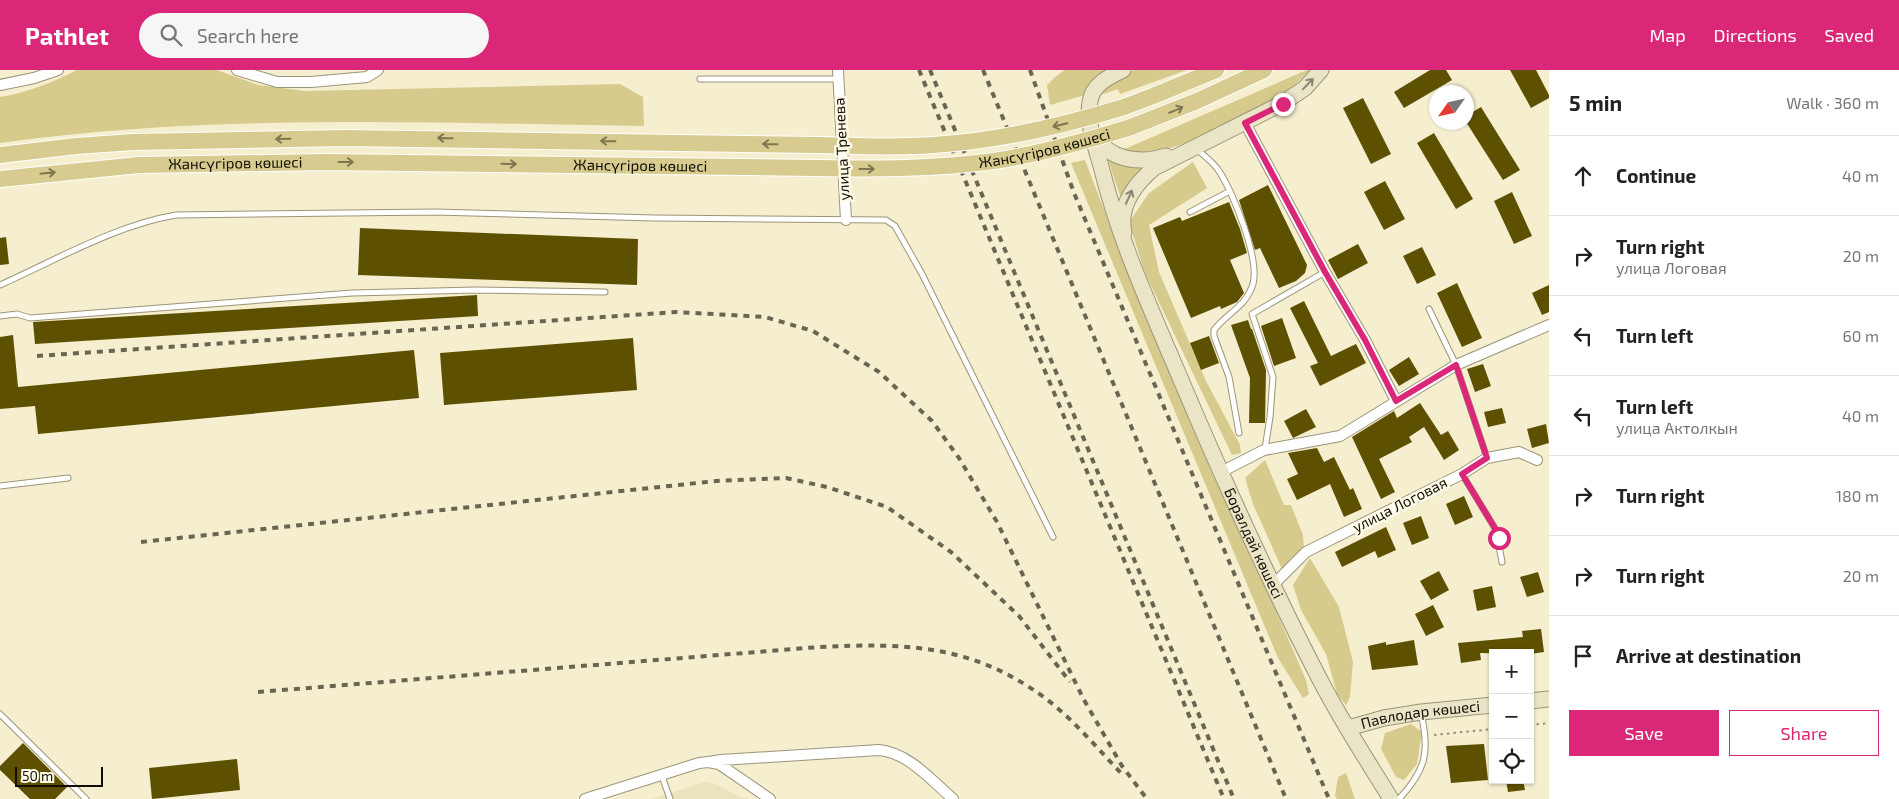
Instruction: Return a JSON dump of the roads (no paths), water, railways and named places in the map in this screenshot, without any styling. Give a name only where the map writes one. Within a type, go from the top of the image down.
[{"type":"main road","points":[[1123,70],[1100,84],[1092,95],[1089,108],[1112,211],[1138,278]]},
{"type":"main road","name":"Жансүгіров көшесі","points":[[0,155],[76,146],[133,142],[345,138],[911,146],[975,141],[1060,126],[1170,90],[1216,70]]},
{"type":"main road","name":"Жансүгіров көшесі","points":[[0,179],[139,165],[326,162],[902,168],[993,161],[1062,147],[1131,127],[1197,101],[1264,70]]},
{"type":"main road","points":[[1138,278],[1123,226],[1124,211],[1135,185],[1154,168],[1245,123],[1296,95],[1321,70]]},
{"type":"main road","points":[[1093,130],[1101,145],[1117,156],[1130,160],[1153,160],[1195,147]]},
{"type":"main road","name":"Боралдай көшесі","points":[[1138,278],[1221,472],[1273,586],[1317,674],[1391,799]]},
{"type":"main road","points":[[1534,701],[1549,699]]},
{"type":"main road","name":"Павлодар көшесі","points":[[1348,728],[1384,718],[1421,712],[1489,705]]},
{"type":"street","points":[[0,85],[31,74],[58,70]]},
{"type":"street","points":[[237,70],[277,82],[311,82],[367,76],[378,70]]},
{"type":"street","name":"улица Тренева","points":[[839,74],[846,220]]},
{"type":"street","points":[[1245,123],[1325,272],[1365,340],[1396,401]]},
{"type":"street","points":[[1221,472],[1264,450],[1340,436],[1456,365],[1549,325]]},
{"type":"street","name":"улица Логовая","points":[[1273,586],[1306,552],[1462,474],[1487,458],[1519,452],[1537,460]]},
{"type":"street","points":[[586,799],[699,763],[879,750],[892,751],[905,757],[953,799]]},
{"type":"street","points":[[708,762],[719,764],[770,799]]},
{"type":"lane","name":"улица Тренева","points":[[700,79],[839,74]]},
{"type":"lane","points":[[1195,147],[1215,166],[1230,191],[1253,254],[1255,269],[1253,285],[1245,300],[1214,330],[1214,336],[1229,377],[1239,433]]},
{"type":"lane","points":[[1190,212],[1230,191]]},
{"type":"lane","points":[[0,285],[120,230],[152,219],[176,215],[435,212],[654,218],[886,220],[895,226],[922,274],[1053,537]]},
{"type":"lane","points":[[1264,450],[1270,417],[1273,378],[1252,314],[1325,272]]},
{"type":"lane","points":[[0,316],[17,314],[30,318],[352,293],[476,290],[605,292]]},
{"type":"lane","points":[[1429,309],[1456,365],[1487,458]]},
{"type":"lane","points":[[1462,474],[1496,530],[1502,562]]},
{"type":"lane","points":[[0,486],[68,478]]},
{"type":"lane","points":[[1399,799],[1414,782],[1423,766],[1426,736],[1421,712]]},
{"type":"lane","points":[[0,714],[86,799]]},
{"type":"lane","points":[[662,776],[670,799]]},
{"type":"railway","points":[[919,70],[1224,799]]},
{"type":"railway","points":[[930,70],[1234,799]]},
{"type":"railway","points":[[983,70],[1286,799]]},
{"type":"railway","points":[[1030,70],[1074,193],[1329,799]]},
{"type":"railway","points":[[37,356],[676,312],[765,317],[813,331],[879,372],[932,421],[959,458],[997,522],[1084,700],[1122,766],[1147,799]]},
{"type":"railway","points":[[141,542],[716,481],[786,478],[827,487],[887,507],[951,552],[1019,616],[1070,682]]},
{"type":"railway","points":[[258,692],[819,647],[909,647],[964,657],[1018,680],[1045,698],[1065,715],[1121,773]]}]
